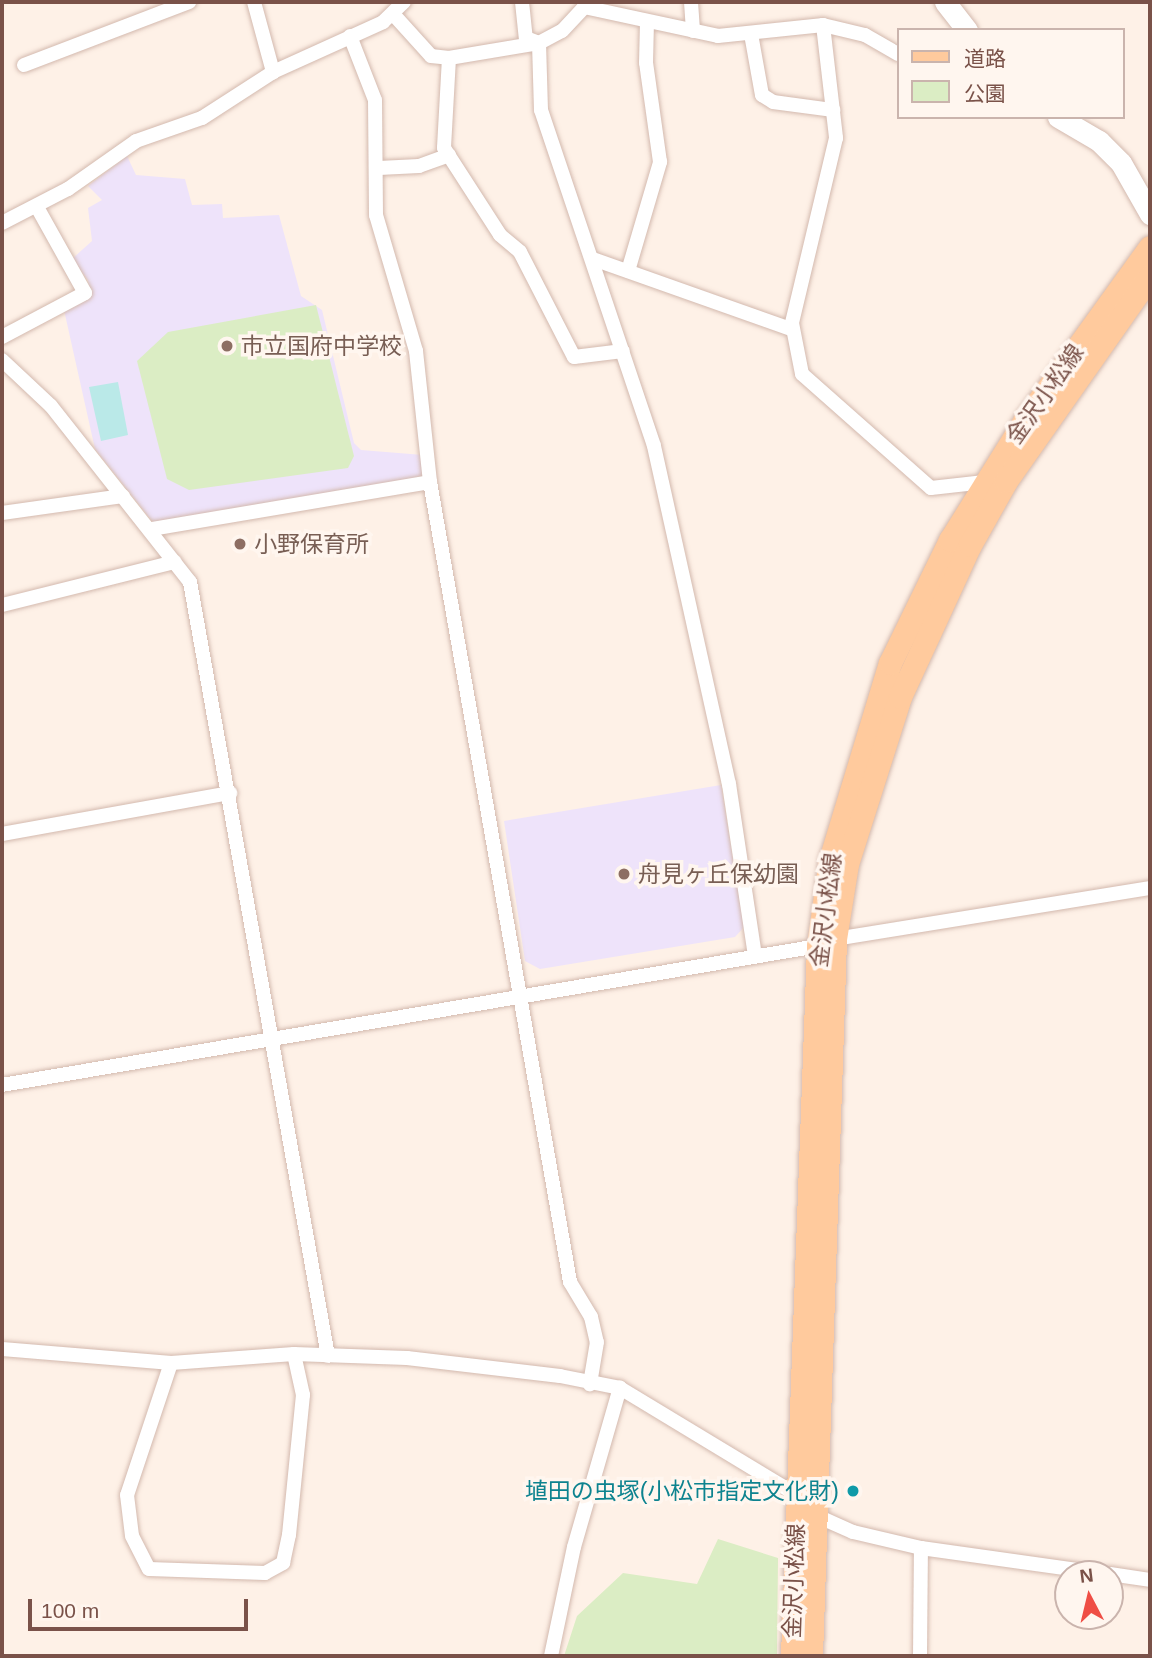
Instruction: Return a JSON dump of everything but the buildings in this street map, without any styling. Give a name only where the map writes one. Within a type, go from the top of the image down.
[{"type":"main road","points":[[945,2],[965,28]]},
{"type":"main road","points":[[1061,119],[1099,141],[1121,163],[1150,214]]},
{"type":"main road","name":"金沢小松線","points":[[792,1656],[797,1495],[830,860],[890,663],[985,482],[1150,247]]},
{"type":"main road","name":"金沢小松線","points":[[811,1656],[817,1516],[827,943],[847,864],[900,697],[970,545],[1013,471],[1150,276]]},
{"type":"street","points":[[24,65],[189,2]]},
{"type":"street","points":[[254,2],[273,72]]},
{"type":"street","points":[[2,223],[37,207],[136,141],[202,118],[273,72],[394,15],[404,2]]},
{"type":"street","points":[[522,2],[526,38],[539,43]]},
{"type":"street","points":[[691,2],[693,31]]},
{"type":"street","points":[[394,15],[431,56],[449,58],[539,43],[562,31],[584,7],[693,31],[751,34],[823,25],[865,36],[897,53]]},
{"type":"street","points":[[628,271],[660,162],[646,63],[648,22]]},
{"type":"street","points":[[823,25],[836,138],[793,330],[802,374],[931,488],[985,482]]},
{"type":"street","points":[[751,34],[762,95],[773,102],[833,110]]},
{"type":"street","points":[[350,36],[375,100],[379,168],[376,215],[416,351],[430,482],[570,1282],[591,1317],[597,1342],[590,1384]]},
{"type":"street","points":[[539,43],[541,110],[593,259],[653,446],[729,784],[755,956]]},
{"type":"street","points":[[449,58],[443,133],[449,155],[500,235],[520,252],[574,357],[623,351]]},
{"type":"street","points":[[379,168],[419,166],[449,155]]},
{"type":"street","points":[[2,337],[85,293],[37,207]]},
{"type":"street","points":[[593,259],[793,330]]},
{"type":"street","points":[[2,360],[51,406],[152,529],[190,582],[230,793],[328,1356]]},
{"type":"street","points":[[152,529],[430,482]]},
{"type":"street","points":[[2,513],[123,496]]},
{"type":"street","points":[[2,604],[175,562]]},
{"type":"street","points":[[2,834],[230,793]]},
{"type":"street","points":[[2,1085],[272,1038],[519,1001],[827,943],[1150,888]]},
{"type":"street","points":[[2,1349],[171,1363],[294,1354],[407,1358],[620,1388],[797,1495]]},
{"type":"street","points":[[171,1363],[127,1495],[132,1536],[149,1569],[265,1573],[283,1563],[289,1535],[303,1395],[294,1354]]},
{"type":"street","points":[[551,1656],[620,1388]]},
{"type":"street","points":[[817,1516],[853,1532],[920,1548],[1054,1566]]},
{"type":"street","points":[[920,1548],[920,1656]]},
{"type":"street","points":[[1124,1576],[1150,1580]]},
{"type":"shaded area","points":[[127,156],[136,175],[185,179],[192,205],[222,204],[223,218],[279,215],[301,296],[322,310],[354,443],[361,450],[423,455],[425,479],[156,526],[95,449],[64,310],[91,297],[88,280],[72,259],[92,241],[88,208],[102,200],[88,186]]},
{"type":"shaded area","name":"舟見ヶ丘保幼園","points":[[721,785],[744,927],[735,937],[540,969],[525,961],[504,821]]},
{"type":"green space","points":[[316,305],[354,456],[348,468],[189,490],[167,479],[137,361],[168,332]]},
{"type":"green space","points":[[718,1539],[778,1558],[777,1656],[564,1656],[577,1616],[623,1573],[697,1584]]},
{"type":"water","points":[[118,382],[128,435],[101,441],[89,387]]},
{"type":"place","name":"市立国府中学校","points":[[227,346]]},
{"type":"place","name":"小野保育所","points":[[240,544]]},
{"type":"place","name":"舟見ヶ丘保幼園","points":[[624,874]]},
{"type":"place","name":"埴田の虫塚(小松市指定文化財)","points":[[853,1491]]}]
